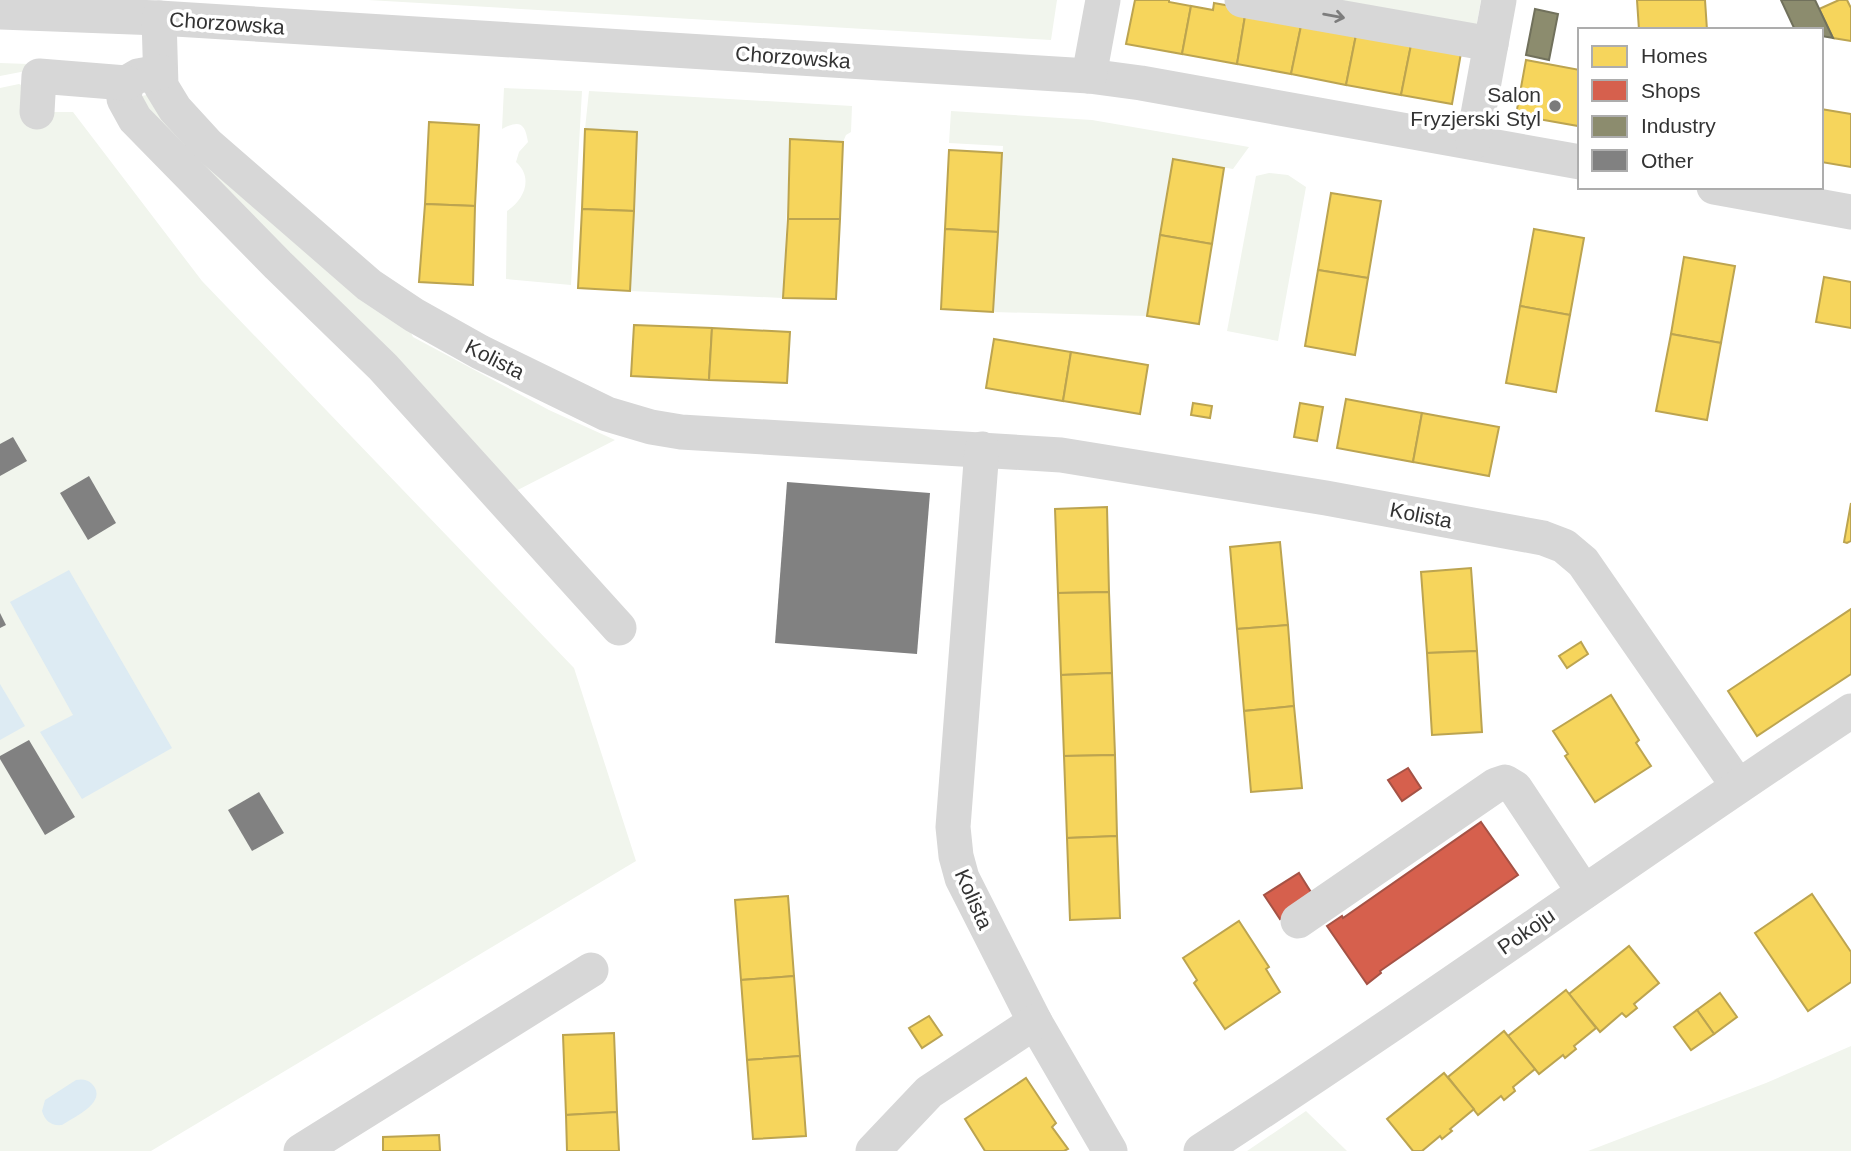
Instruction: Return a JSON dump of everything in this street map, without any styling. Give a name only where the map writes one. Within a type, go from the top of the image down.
[{"type":"street","points":[[1089,76],[1103,0]]},
{"type":"street","points":[[1242,0],[1491,44]]},
{"type":"street","points":[[1474,142],[1499,0]]},
{"type":"street","name":"Chorzowska","points":[[0,12],[159,19],[1089,76],[1578,162]]},
{"type":"street","name":"Kolista","points":[[159,19],[161,86],[175,109],[208,145],[369,285],[414,315],[480,352],[607,414],[651,427],[681,432],[1061,455],[1326,498],[1543,538],[1564,546],[1583,562],[1738,786]]},
{"type":"street","points":[[37,112],[39,76],[126,83],[138,76],[160,72]]},
{"type":"street","points":[[126,83],[124,99],[135,119],[278,265],[383,367],[619,628]]},
{"type":"street","points":[[1725,189],[1851,212]]},
{"type":"street","name":"Kolista","points":[[982,449],[953,827],[956,856],[961,878],[1035,1023],[1110,1151]]},
{"type":"street","name":"Pokoju","points":[[1201,1151],[1851,711]]},
{"type":"street","points":[[1298,921],[1496,785],[1505,782],[1515,788],[1584,892]]},
{"type":"street","points":[[301,1151],[592,970]]},
{"type":"street","points":[[873,1151],[929,1092],[1035,1023]]},
{"type":"shaded area","points":[[368,0],[1057,0],[1051,40]]},
{"type":"shaded area","points":[[1320,0],[1481,0],[1476,28]]},
{"type":"shaded area","points":[[0,63],[57,65],[0,76]]},
{"type":"shaded area","points":[[19,84],[26,87],[31,112],[73,112],[202,281],[574,668],[636,861],[151,1151],[0,1151],[0,88]]},
{"type":"shaded area","points":[[504,88],[582,91],[571,285],[506,279],[507,211],[518,201],[525,188],[525,175],[516,162],[519,152],[528,142],[525,130],[520,125],[513,124],[502,129]]},
{"type":"shaded area","points":[[589,91],[852,106],[851,132],[843,142],[790,139],[783,298],[630,291],[637,132],[585,129]]},
{"type":"shaded area","points":[[147,95],[407,324],[413,337],[549,410],[615,440],[502,498],[124,99]]},
{"type":"shaded area","points":[[951,111],[1092,120],[1249,147],[1233,169],[1173,159],[1147,316],[993,312],[1003,146],[949,143]]},
{"type":"shaded area","points":[[1269,173],[1288,175],[1306,187],[1278,341],[1227,331],[1256,176]]},
{"type":"shaded area","points":[[69,570],[172,748],[82,799],[40,732],[73,715],[10,602]]},
{"type":"shaded area","points":[[0,684],[25,726],[0,740]]},
{"type":"shaded area","points":[[1851,1046],[1851,1151],[1588,1151],[1766,1083]]},
{"type":"shaded area","points":[[76,1080],[92,1084],[96,1091],[93,1103],[62,1125],[49,1122],[42,1111],[45,1100]]},
{"type":"shaded area","points":[[1306,1111],[1347,1151],[1247,1151]]},
{"type":"building: Homes","points":[[1135,0],[1169,0],[1191,6],[1182,54],[1126,44]]},
{"type":"building: Homes","points":[[1637,0],[1705,0],[1707,28],[1639,28]]},
{"type":"building: Homes","points":[[1839,0],[1847,0],[1851,8],[1851,41],[1833,38],[1819,9]]},
{"type":"building: Homes","points":[[1214,3],[1236,7],[1245,16],[1237,64],[1182,54],[1191,6],[1213,10]]},
{"type":"building: Homes","points":[[1245,16],[1301,26],[1291,74],[1237,64]]},
{"type":"building: Homes","points":[[1301,26],[1356,35],[1346,85],[1291,74]]},
{"type":"building: Homes","points":[[1356,35],[1411,45],[1401,95],[1346,85]]},
{"type":"building: Homes","points":[[1411,45],[1461,53],[1452,104],[1401,95]]},
{"type":"building: Homes","points":[[1526,60],[1578,70],[1578,126],[1516,115]]},
{"type":"building: Homes","points":[[1823,109],[1851,114],[1851,167],[1823,162]]},
{"type":"building: Homes","points":[[429,122],[479,125],[475,206],[425,204]]},
{"type":"building: Homes","points":[[585,129],[637,132],[634,211],[582,209]]},
{"type":"building: Homes","points":[[790,139],[843,142],[840,219],[788,219]]},
{"type":"building: Homes","points":[[949,150],[1002,153],[998,232],[945,229]]},
{"type":"building: Homes","points":[[1173,159],[1224,168],[1212,244],[1160,235]]},
{"type":"building: Homes","points":[[1331,193],[1381,201],[1368,278],[1318,270]]},
{"type":"building: Homes","points":[[425,204],[475,206],[473,285],[419,282]]},
{"type":"building: Homes","points":[[582,209],[634,211],[630,291],[578,288]]},
{"type":"building: Homes","points":[[788,219],[840,219],[836,299],[783,298]]},
{"type":"building: Homes","points":[[945,229],[998,232],[993,312],[941,309]]},
{"type":"building: Homes","points":[[1534,229],[1584,238],[1570,315],[1520,306]]},
{"type":"building: Homes","points":[[1160,235],[1212,244],[1199,324],[1147,316]]},
{"type":"building: Homes","points":[[1684,257],[1735,266],[1721,343],[1671,334]]},
{"type":"building: Homes","points":[[1318,270],[1368,278],[1355,355],[1305,346]]},
{"type":"building: Homes","points":[[1824,277],[1851,282],[1851,328],[1816,322]]},
{"type":"building: Homes","points":[[1520,306],[1570,315],[1556,392],[1506,383]]},
{"type":"building: Homes","points":[[634,325],[712,328],[709,380],[631,376]]},
{"type":"building: Homes","points":[[712,328],[790,332],[787,383],[709,380]]},
{"type":"building: Homes","points":[[1671,334],[1721,343],[1707,420],[1656,411]]},
{"type":"building: Homes","points":[[994,339],[1071,352],[1063,401],[986,388]]},
{"type":"building: Homes","points":[[1071,352],[1148,365],[1140,414],[1063,401]]},
{"type":"building: Homes","points":[[1346,399],[1422,413],[1413,462],[1337,448]]},
{"type":"building: Homes","points":[[1193,403],[1212,406],[1210,418],[1191,415]]},
{"type":"building: Homes","points":[[1300,403],[1323,407],[1317,441],[1294,437]]},
{"type":"building: Homes","points":[[1422,413],[1499,427],[1489,476],[1413,462]]},
{"type":"building: Homes","points":[[1851,503],[1851,541],[1847,543],[1844,542]]},
{"type":"building: Homes","points":[[1107,507],[1109,592],[1058,593],[1055,509]]},
{"type":"building: Homes","points":[[1280,542],[1288,625],[1237,629],[1230,547]]},
{"type":"building: Homes","points":[[1471,568],[1477,651],[1427,653],[1421,572]]},
{"type":"building: Homes","points":[[1109,592],[1112,673],[1061,675],[1058,593]]},
{"type":"building: Homes","points":[[1851,609],[1851,674],[1757,736],[1728,691]]},
{"type":"building: Homes","points":[[1288,625],[1294,706],[1244,711],[1237,629]]},
{"type":"building: Homes","points":[[1581,642],[1588,654],[1567,668],[1559,656]]},
{"type":"building: Homes","points":[[1477,651],[1482,732],[1432,735],[1427,653]]},
{"type":"building: Homes","points":[[1112,673],[1115,755],[1064,756],[1061,675]]},
{"type":"building: Homes","points":[[1611,695],[1639,740],[1636,743],[1651,766],[1595,802],[1565,756],[1568,754],[1553,731]]},
{"type":"building: Homes","points":[[1294,706],[1302,788],[1251,792],[1244,711]]},
{"type":"building: Homes","points":[[1115,755],[1117,836],[1067,838],[1064,756]]},
{"type":"building: Homes","points":[[1117,836],[1120,918],[1070,920],[1067,838]]},
{"type":"building: Homes","points":[[1812,894],[1851,952],[1851,982],[1808,1011],[1755,933]]},
{"type":"building: Homes","points":[[788,896],[794,976],[741,980],[735,900]]},
{"type":"building: Homes","points":[[1239,921],[1269,967],[1266,969],[1280,992],[1225,1029],[1194,983],[1197,980],[1183,958]]},
{"type":"building: Homes","points":[[1629,946],[1659,983],[1634,1004],[1637,1008],[1626,1017],[1622,1013],[1600,1032],[1569,994]]},
{"type":"building: Homes","points":[[794,976],[800,1056],[747,1060],[741,980]]},
{"type":"building: Homes","points":[[1566,990],[1596,1028],[1574,1046],[1576,1049],[1565,1058],[1563,1055],[1539,1074],[1508,1036]]},
{"type":"building: Homes","points":[[1720,993],[1737,1017],[1714,1034],[1697,1010]]},
{"type":"building: Homes","points":[[1697,1010],[1714,1034],[1691,1050],[1674,1027]]},
{"type":"building: Homes","points":[[929,1016],[942,1035],[922,1048],[909,1028]]},
{"type":"building: Homes","points":[[1504,1031],[1535,1069],[1513,1087],[1515,1091],[1504,1100],[1501,1096],[1478,1115],[1448,1077]]},
{"type":"building: Homes","points":[[614,1033],[617,1112],[566,1115],[563,1035]]},
{"type":"building: Homes","points":[[800,1056],[806,1136],[753,1139],[747,1060]]},
{"type":"building: Homes","points":[[1444,1073],[1474,1109],[1442,1139],[1440,1136],[1422,1151],[1413,1151],[1387,1119]]},
{"type":"building: Homes","points":[[1026,1078],[1056,1123],[1052,1127],[1068,1149],[985,1151],[965,1119]]},
{"type":"building: Homes","points":[[617,1112],[619,1151],[567,1151],[566,1115]]},
{"type":"building: Homes","points":[[439,1135],[440,1151],[383,1151],[383,1137]]},
{"type":"building: Shops","points":[[1408,768],[1421,788],[1402,801],[1388,780]]},
{"type":"building: Shops","points":[[1481,822],[1518,875],[1380,971],[1381,973],[1367,984],[1327,926],[1342,916],[1343,918]]},
{"type":"building: Shops","points":[[1299,873],[1314,897],[1280,919],[1264,895]]},
{"type":"building: Industry","points":[[1781,0],[1815,0],[1833,38],[1823,36],[1823,28],[1794,28]]},
{"type":"building: Industry","points":[[1535,9],[1558,14],[1549,60],[1526,55]]},
{"type":"building: Other","points":[[13,437],[27,461],[0,476],[0,444]]},
{"type":"building: Other","points":[[89,476],[116,523],[88,540],[60,493]]},
{"type":"building: Other","points":[[787,482],[930,493],[917,654],[775,643]]},
{"type":"building: Other","points":[[0,613],[6,625],[0,628]]},
{"type":"building: Other","points":[[29,740],[75,817],[45,835],[0,759],[0,756]]},
{"type":"building: Other","points":[[259,792],[284,833],[252,851],[228,810]]},
{"type":"place","name":"Salon Fryzjerski Styl","points":[[1555,106]]}]
